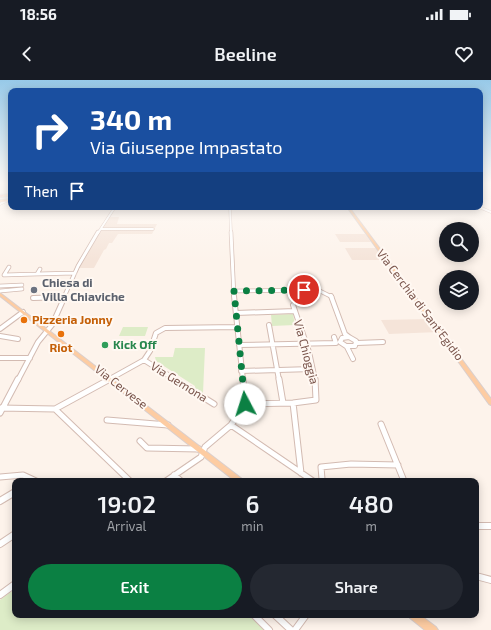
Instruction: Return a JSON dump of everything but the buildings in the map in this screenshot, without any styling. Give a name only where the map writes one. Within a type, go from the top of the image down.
[{"type":"main road","name":"Via Cerchia di Sant'Egidio","points":[[350,210],[491,403]]},
{"type":"main road","name":"Via Cervese","points":[[0,294],[110,378],[236,478]]},
{"type":"main road","points":[[417,618],[433,630]]},
{"type":"street","points":[[1,410],[47,329],[52,326],[75,273],[113,210]]},
{"type":"street","points":[[140,441],[147,448],[201,450],[231,425],[245,404],[232,272],[230,210]]},
{"type":"street","points":[[101,229],[152,229]]},
{"type":"street","points":[[9,267],[4,275],[75,273]]},
{"type":"street","points":[[37,274],[40,269]]},
{"type":"street","points":[[0,286],[22,285]]},
{"type":"street","points":[[0,291],[22,289]]},
{"type":"street","points":[[234,291],[318,290],[327,293],[332,297],[344,336]]},
{"type":"street","points":[[33,298],[64,297]]},
{"type":"street","name":"Via Chioggia","points":[[245,404],[283,404],[316,400],[317,394],[312,369],[293,305]]},
{"type":"street","points":[[236,313],[295,311]]},
{"type":"street","points":[[1,327],[23,312]]},
{"type":"street","points":[[269,325],[283,404]]},
{"type":"street","points":[[1,410],[55,409],[144,360],[150,353],[154,333],[158,330],[165,328],[237,327]]},
{"type":"street","points":[[0,336],[18,340]]},
{"type":"street","points":[[344,336],[349,337],[356,342],[383,342]]},
{"type":"street","points":[[338,343],[344,336]]},
{"type":"street","points":[[334,337],[338,343]]},
{"type":"street","points":[[353,359],[352,348],[356,342]]},
{"type":"street","points":[[239,345],[338,343],[352,348]]},
{"type":"street","points":[[0,358],[30,358]]},
{"type":"street","name":"Via Gemona","points":[[144,360],[214,404]]},
{"type":"street","points":[[241,371],[312,369]]},
{"type":"street","points":[[293,403],[301,473]]},
{"type":"street","points":[[55,409],[127,478]]},
{"type":"street","points":[[107,420],[168,425]]},
{"type":"street","points":[[381,424],[403,478]]},
{"type":"street","points":[[231,425],[308,478]]},
{"type":"street","points":[[170,478],[201,457],[201,450]]},
{"type":"street","points":[[322,478],[320,467],[333,467],[351,464],[398,465]]},
{"type":"street","points":[[0,477],[18,474],[28,475],[32,478]]},
{"type":"street","points":[[174,475],[178,478]]},
{"type":"street","points":[[0,501],[12,494]]},
{"type":"street","points":[[479,526],[491,526]]},
{"type":"street","points":[[0,544],[12,536]]},
{"type":"street","points":[[479,577],[491,580]]},
{"type":"street","points":[[0,595],[12,586]]},
{"type":"street","points":[[257,618],[269,630]]},
{"type":"street","points":[[278,618],[291,630]]},
{"type":"street","points":[[295,630],[304,618]]},
{"type":"shaded area","points":[[109,217],[119,217],[117,224],[157,224],[152,234],[118,234],[112,243],[109,243],[104,250],[94,268],[78,268]]},
{"type":"shaded area","points":[[335,234],[365,234],[371,242],[340,242]]},
{"type":"shaded area","points":[[345,248],[376,248],[384,260],[352,260]]},
{"type":"shaded area","points":[[429,319],[439,332],[389,334],[381,320]]},
{"type":"green space","points":[[293,314],[295,325],[272,326],[271,315]]},
{"type":"green space","points":[[123,327],[148,327],[145,336],[119,336]]},
{"type":"green space","points":[[175,348],[205,348],[203,393],[195,390],[195,386],[156,361],[155,357],[173,357]]},
{"type":"green space","points":[[12,591],[12,618],[252,618],[264,630],[0,630],[0,600]]},
{"type":"place","name":"Chiesa di Villa Chiaviche","points":[[34,290]]},
{"type":"place","name":"Pizzeria Jonny","points":[[24,320]]},
{"type":"place","name":"Riot","points":[[61,334]]},
{"type":"place","name":"Kick Off","points":[[105,345]]},
{"type":"route","points":[[245,404],[234,291],[304,290]]}]
